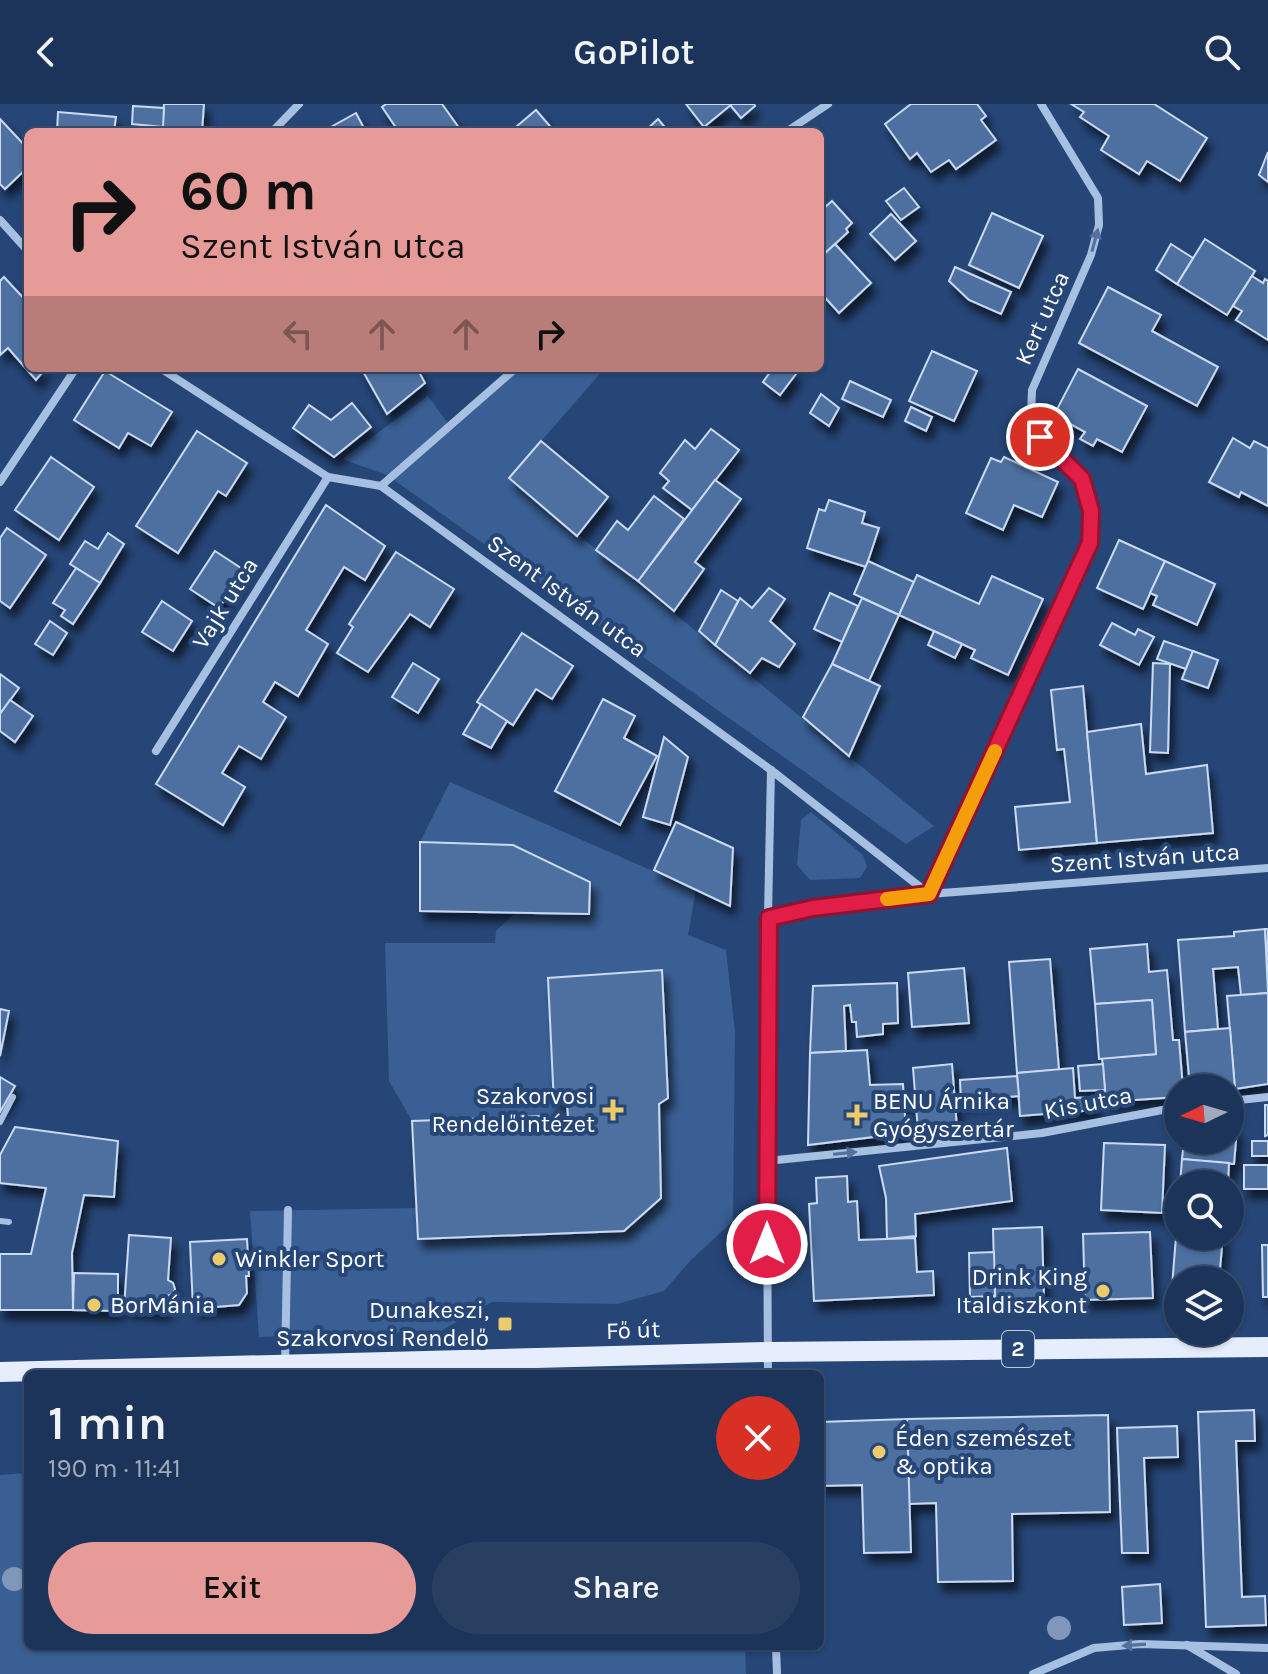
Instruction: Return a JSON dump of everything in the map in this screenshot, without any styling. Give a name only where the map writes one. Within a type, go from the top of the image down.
[{"type":"main road","name":"Fő út","points":[[81,1370],[768,1352],[1268,1347]]},
{"type":"main road","name":"Fő út","points":[[0,1372],[24,1371]]},
{"type":"street","points":[[286,116],[287,104]]},
{"type":"street","points":[[276,128],[299,104]]},
{"type":"street","points":[[792,128],[828,104]]},
{"type":"street","name":"Kert utca","points":[[929,894],[1090,543],[1091,511],[1082,479],[1040,437],[1031,416],[1031,403],[1032,390],[1091,255],[1099,225],[1098,198],[1041,104]]},
{"type":"street","points":[[0,220],[24,247]]},
{"type":"street","points":[[0,482],[73,372]]},
{"type":"street","name":"Szent István utca","points":[[166,372],[328,477],[381,486],[771,770],[929,894]]},
{"type":"street","points":[[381,486],[511,372]]},
{"type":"street","name":"Vajk utca","points":[[156,751],[328,477]]},
{"type":"street","points":[[768,1370],[771,770]]},
{"type":"street","name":"Szent István utca","points":[[769,918],[813,908],[929,894],[1268,868]]},
{"type":"street","points":[[1244,1100],[1268,1097]]},
{"type":"street","name":"Kis utca","points":[[767,1161],[1042,1133],[1164,1110]]},
{"type":"street","points":[[285,1365],[288,1210]]},
{"type":"street","points":[[1033,1674],[1094,1648],[1186,1644],[1268,1648]]},
{"type":"street","points":[[1186,1644],[1236,1674]]},
{"type":"street","points":[[776,1650],[777,1674]]},
{"type":"lane","points":[[0,1122],[13,1097]]},
{"type":"lane","points":[[0,1221],[9,1222]]},
{"type":"shaded area","points":[[514,372],[602,372],[509,478],[934,826],[906,844],[387,475],[342,459],[428,396],[449,425]]},
{"type":"shaded area","points":[[450,782],[696,890],[688,935],[726,950],[735,1032],[733,1221],[690,1261],[664,1291],[617,1304],[492,1302],[441,1331],[259,1337],[250,1211],[417,1208],[418,1239],[624,1231],[661,1197],[659,1104],[668,1098],[548,978],[554,1104],[567,1103],[568,1117],[562,1125],[544,1125],[544,1117],[412,1121],[389,1081],[385,943],[495,943],[496,931],[515,913],[589,914],[590,882],[420,842]]},
{"type":"shaded area","points":[[811,812],[863,855],[867,867],[860,878],[810,880],[797,865],[801,820]]},
{"type":"shaded area","points":[[24,1473],[24,1650],[745,1650],[746,1674],[0,1674],[0,1475]]},
{"type":"building","points":[[164,104],[204,104],[202,128],[162,128]]},
{"type":"building","points":[[386,104],[442,104],[459,128],[396,128],[382,107]]},
{"type":"building","points":[[686,104],[732,104],[704,127]]},
{"type":"building","points":[[732,104],[754,104],[755,106],[741,118]]},
{"type":"building","points":[[911,104],[977,104],[986,116],[981,120],[996,140],[956,169],[949,160],[931,172],[917,153],[910,159],[885,124]]},
{"type":"building","points":[[1071,104],[1154,104],[1207,138],[1180,181],[1147,161],[1139,174],[1101,150],[1109,136],[1080,117],[1084,112]]},
{"type":"building","points":[[133,106],[164,108],[163,127],[132,124]]},
{"type":"building","points":[[536,110],[552,128],[515,128]]},
{"type":"building","points":[[58,112],[116,117],[115,128],[57,128]]},
{"type":"building","points":[[356,113],[364,128],[329,128]]},
{"type":"building","points":[[0,119],[24,145],[24,171],[5,189],[0,184]]},
{"type":"building","points":[[658,119],[666,128],[648,128]]},
{"type":"building","points":[[1268,152],[1268,182],[1259,175]]},
{"type":"building","points":[[904,188],[919,207],[901,220],[886,201]]},
{"type":"building","points":[[832,201],[852,223],[846,229],[848,232],[824,254],[824,208]]},
{"type":"building","points":[[992,213],[1043,236],[1019,288],[969,265]]},
{"type":"building","points":[[891,214],[916,241],[895,260],[870,234]]},
{"type":"building","points":[[1205,239],[1255,271],[1227,315],[1177,284]]},
{"type":"building","points":[[835,244],[871,283],[839,313],[824,296],[824,254]]},
{"type":"building","points":[[1171,244],[1193,258],[1177,284],[1156,270]]},
{"type":"building","points":[[955,267],[1011,292],[1001,314],[969,300],[949,281]]},
{"type":"building","points":[[1252,276],[1263,283],[1265,279],[1268,281],[1268,340],[1236,320],[1242,311],[1233,306]]},
{"type":"building","points":[[4,277],[24,299],[24,366],[8,348],[0,355],[0,281]]},
{"type":"building","points":[[1108,287],[1161,315],[1152,331],[1218,367],[1197,406],[1079,343]]},
{"type":"building","points":[[932,351],[977,371],[954,421],[909,401]]},
{"type":"building","points":[[1078,369],[1147,406],[1122,452],[1097,439],[1093,446],[1080,439],[1085,432],[1054,415]]},
{"type":"building","points":[[29,372],[43,372],[36,380]]},
{"type":"building","points":[[104,372],[172,412],[151,446],[128,433],[119,448],[74,420]]},
{"type":"building","points":[[363,372],[419,372],[425,383],[387,414]]},
{"type":"building","points":[[770,372],[796,374],[780,395],[763,382]]},
{"type":"building","points":[[850,381],[891,400],[883,417],[842,399]]},
{"type":"building","points":[[821,394],[839,408],[829,426],[810,413]]},
{"type":"building","points":[[352,403],[371,427],[334,457],[293,428],[309,405],[331,420]]},
{"type":"building","points":[[911,407],[932,417],[926,431],[905,421]]},
{"type":"building","points":[[711,429],[739,450],[692,510],[663,488],[669,481],[660,473],[685,440],[695,449]]},
{"type":"building","points":[[197,431],[247,463],[226,496],[218,491],[178,553],[136,526]]},
{"type":"building","points":[[1233,438],[1250,448],[1254,441],[1268,448],[1268,506],[1241,492],[1239,497],[1209,482]]},
{"type":"building","points":[[541,441],[608,497],[577,536],[509,478]]},
{"type":"building","points":[[51,457],[94,487],[59,540],[15,510]]},
{"type":"building","points":[[1004,457],[1058,482],[1042,517],[1014,505],[1003,530],[966,513],[991,458],[1001,462]]},
{"type":"building","points":[[715,480],[741,499],[695,562],[704,569],[674,611],[638,581]]},
{"type":"building","points":[[654,496],[684,519],[638,581],[596,550],[617,521],[628,530]]},
{"type":"building","points":[[829,500],[865,512],[862,523],[879,528],[866,567],[807,548],[819,509],[825,511]]},
{"type":"building","points":[[326,505],[385,546],[365,580],[344,567],[306,630],[328,644],[298,696],[275,682],[263,702],[286,717],[261,759],[239,746],[222,773],[245,787],[223,825],[156,784]]},
{"type":"building","points":[[7,528],[46,555],[10,608],[0,601],[0,538]]},
{"type":"building","points":[[108,533],[124,544],[100,583],[70,564],[85,541],[98,549]]},
{"type":"building","points":[[1119,540],[1165,561],[1143,609],[1097,588]]},
{"type":"building","points":[[215,551],[244,570],[219,608],[190,589]]},
{"type":"building","points":[[396,552],[454,589],[430,627],[410,614],[368,672],[337,653],[353,627],[349,624]]},
{"type":"building","points":[[868,561],[914,582],[899,615],[854,594]]},
{"type":"building","points":[[1165,561],[1215,584],[1197,625],[1153,605],[1157,596],[1150,593]]},
{"type":"building","points":[[76,568],[100,583],[73,624],[61,616],[65,610],[53,603]]},
{"type":"building","points":[[917,575],[979,604],[992,576],[1043,599],[1008,675],[971,658],[975,650],[899,615]]},
{"type":"building","points":[[769,588],[785,599],[770,621],[795,644],[779,667],[762,658],[750,673],[715,645],[740,598],[752,608]]},
{"type":"building","points":[[721,590],[738,601],[715,645],[699,631]]},
{"type":"building","points":[[830,593],[858,606],[842,642],[814,629]]},
{"type":"building","points":[[862,598],[899,615],[869,681],[832,664]]},
{"type":"building","points":[[162,601],[192,621],[173,651],[142,632]]},
{"type":"building","points":[[50,621],[67,633],[53,655],[35,644]]},
{"type":"building","points":[[1112,623],[1135,635],[1138,629],[1154,637],[1139,665],[1100,645]]},
{"type":"building","points":[[934,631],[962,644],[955,658],[928,645]]},
{"type":"building","points":[[522,633],[573,666],[552,699],[536,689],[513,725],[477,702]]},
{"type":"building","points":[[1164,641],[1193,651],[1186,669],[1157,659]]},
{"type":"building","points":[[1193,651],[1218,660],[1208,688],[1182,679]]},
{"type":"building","points":[[413,663],[439,679],[418,713],[392,697]]},
{"type":"building","points":[[1153,663],[1170,664],[1168,753],[1150,752]]},
{"type":"building","points":[[832,664],[880,686],[849,756],[803,717]]},
{"type":"building","points":[[0,674],[19,688],[0,714]]},
{"type":"building","points":[[1083,686],[1097,843],[1019,850],[1015,807],[1070,802],[1064,749],[1057,750],[1051,690]]},
{"type":"building","points":[[603,699],[635,716],[624,738],[657,756],[620,825],[555,791]]},
{"type":"building","points":[[10,700],[33,716],[15,742],[0,731],[0,714]]},
{"type":"building","points":[[481,704],[507,721],[491,748],[463,734]]},
{"type":"building","points":[[1141,724],[1146,774],[1207,765],[1213,833],[1097,843],[1087,732]]},
{"type":"building","points":[[664,737],[688,757],[670,825],[643,817]]},
{"type":"building","points":[[676,822],[733,848],[730,906],[654,870]]},
{"type":"building","points":[[420,842],[513,845],[590,882],[589,914],[420,911]]},
{"type":"building","points":[[1265,929],[1268,993],[1241,995],[1238,967],[1213,969],[1218,1029],[1185,1032],[1178,940],[1234,936],[1234,932]]},
{"type":"building","points":[[1265,929],[1268,929],[1268,971]]},
{"type":"building","points":[[1147,944],[1149,972],[1167,970],[1173,1040],[1179,1040],[1182,1074],[1164,1074],[1164,1098],[1106,1102],[1102,1058],[1156,1054],[1152,1000],[1095,1004],[1090,949]]},
{"type":"building","points":[[1050,959],[1059,1070],[1017,1073],[1009,962]]},
{"type":"building","points":[[964,968],[969,1023],[912,1027],[908,973]]},
{"type":"building","name":"Szakorvosi Rendelőintézet","points":[[662,970],[668,1098],[659,1104],[661,1198],[624,1231],[418,1239],[412,1121],[544,1116],[544,1125],[562,1125],[568,1117],[567,1103],[554,1104],[548,978]]},
{"type":"building","points":[[897,983],[898,1023],[883,1024],[883,1034],[857,1037],[850,1005],[844,1006],[846,1051],[810,1053],[813,986]]},
{"type":"building","points":[[1268,993],[1268,1084],[1244,1088],[1244,1074],[1234,1074],[1227,996]]},
{"type":"building","points":[[1152,1000],[1156,1054],[1099,1059],[1095,1004]]},
{"type":"building","points":[[0,1009],[9,1011],[0,1056]]},
{"type":"building","points":[[1230,1028],[1234,1074],[1189,1074],[1185,1032]]},
{"type":"building","name":"BENU Árnika Gyógyszertár","points":[[867,1050],[870,1085],[903,1084],[906,1133],[808,1145],[810,1053]]},
{"type":"building","points":[[952,1064],[957,1128],[918,1131],[913,1068]]},
{"type":"building","points":[[1103,1064],[1105,1090],[1080,1091],[1078,1066]]},
{"type":"building","points":[[1073,1068],[1075,1098],[1094,1097],[1095,1110],[1020,1116],[1017,1073]]},
{"type":"building","points":[[1017,1076],[1019,1096],[961,1101],[960,1080]]},
{"type":"building","points":[[0,1077],[15,1086],[0,1112]]},
{"type":"building","points":[[1265,1105],[1268,1105],[1268,1135],[1265,1136]]},
{"type":"building","points":[[15,1127],[118,1141],[114,1197],[84,1195],[72,1253],[73,1310],[0,1310],[0,1254],[31,1254],[46,1188],[0,1183],[0,1155]]},
{"type":"building","points":[[1252,1141],[1268,1141],[1268,1156],[1252,1156]]},
{"type":"building","points":[[1104,1143],[1164,1145],[1162,1213],[1101,1210]]},
{"type":"building","points":[[1007,1148],[1012,1201],[915,1214],[916,1236],[887,1239],[886,1198],[879,1166]]},
{"type":"building","points":[[1183,1154],[1235,1154],[1234,1164],[1182,1159]]},
{"type":"building","points":[[1182,1159],[1229,1163],[1229,1170],[1181,1170]]},
{"type":"building","points":[[1244,1165],[1268,1165],[1268,1189],[1244,1189]]},
{"type":"building","points":[[847,1176],[848,1202],[857,1201],[859,1240],[915,1238],[917,1272],[933,1271],[934,1295],[814,1301],[809,1204],[817,1203],[816,1178]]},
{"type":"building","points":[[1042,1227],[1044,1300],[995,1301],[993,1229]]},
{"type":"building","points":[[1150,1232],[1153,1298],[1085,1300],[1083,1234]]},
{"type":"building","points":[[129,1235],[171,1238],[168,1280],[175,1289],[173,1294],[167,1296],[166,1311],[124,1308]]},
{"type":"building","name":"Winkler Sport","points":[[247,1239],[247,1293],[239,1305],[193,1309],[190,1242]]},
{"type":"building","points":[[1262,1245],[1268,1245],[1268,1297],[1263,1297]]},
{"type":"building","points":[[1175,1250],[1222,1250],[1220,1266],[1174,1266]]},
{"type":"building","points":[[994,1252],[995,1296],[970,1297],[969,1253]]},
{"type":"building","points":[[74,1273],[118,1274],[118,1311],[73,1310]]},
{"type":"building","points":[[1254,1410],[1255,1441],[1236,1441],[1242,1597],[1265,1596],[1266,1625],[1206,1627],[1198,1412]]},
{"type":"building","points":[[1108,1415],[1110,1512],[1012,1514],[1013,1581],[938,1582],[936,1503],[909,1504],[907,1419]]},
{"type":"building","points":[[907,1419],[911,1552],[864,1553],[862,1485],[824,1486],[824,1422]]},
{"type":"building","points":[[1177,1426],[1178,1457],[1144,1458],[1148,1553],[1122,1553],[1117,1428]]},
{"type":"building","points":[[1160,1584],[1162,1623],[1124,1625],[1122,1587]]},
{"type":"slow traffic","points":[[887,899],[929,894],[995,751]]},
{"type":"place","name":"Szakorvosi Rendelőintézet","points":[[613,1110]]},
{"type":"place","name":"BENU Árnika Gyógyszertár","points":[[857,1115]]},
{"type":"place","name":"Winkler Sport","points":[[219,1259]]},
{"type":"place","name":"Drink King Italdiszkont","points":[[1103,1291]]},
{"type":"place","name":"BorMánia","points":[[94,1305]]},
{"type":"place","name":"Dunakeszi, Szakorvosi Rendelő","points":[[505,1324]]},
{"type":"place","name":"Éden szemészet & optika","points":[[879,1452]]},
{"type":"route","points":[[767,1244],[766,1013],[769,918],[813,908],[929,894],[1090,543],[1091,511],[1082,479],[1040,437]]}]
